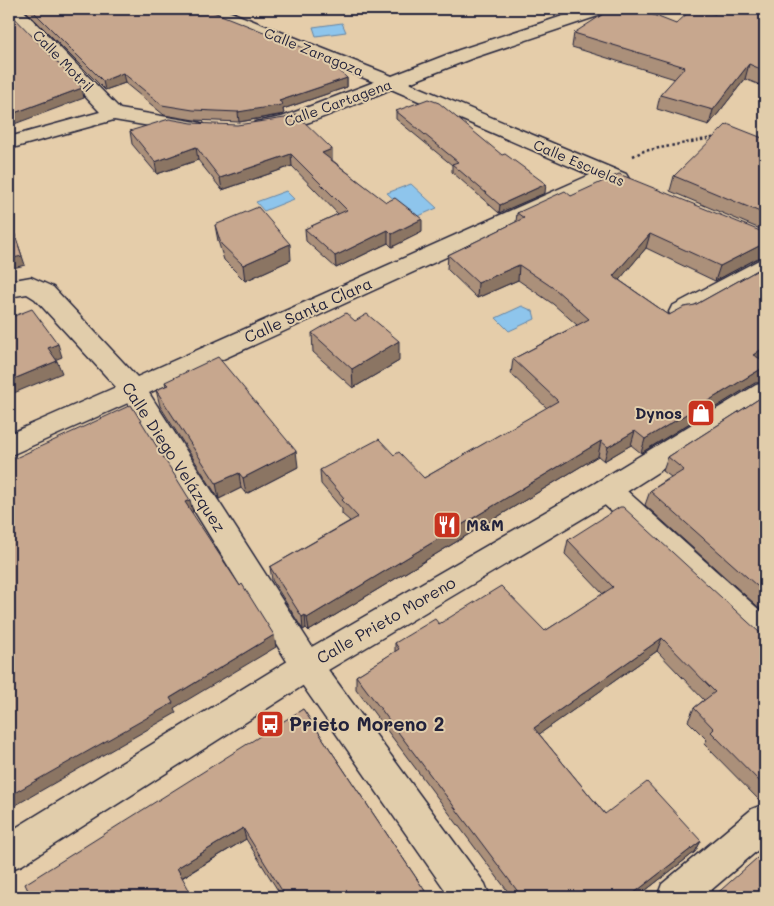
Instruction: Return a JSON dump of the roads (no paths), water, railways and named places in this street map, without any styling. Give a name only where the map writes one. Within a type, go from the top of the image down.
[{"type":"street","name":"Calle Motril","points":[[12,9],[114,114]]},
{"type":"street","name":"Calle Zaragoza","points":[[208,9],[393,84]]},
{"type":"street","name":"Calle Cartagena","points":[[248,129],[286,123],[393,84],[466,54],[601,9]]},
{"type":"street","name":"Calle Escuelas","points":[[393,84],[634,186]]},
{"type":"street","points":[[9,143],[114,114],[194,128],[212,129]]},
{"type":"street","name":"Calle Santa Clara","points":[[9,446],[607,175]]},
{"type":"street","points":[[681,312],[765,266]]},
{"type":"street","name":"Calle Diego Velázquez","points":[[9,289],[31,286],[44,293],[133,389],[307,666],[472,897]]},
{"type":"street","name":"Calle Prieto Moreno","points":[[9,852],[307,666],[607,490],[765,392]]},
{"type":"street","points":[[607,490],[765,634]]},
{"type":"street","points":[[675,897],[765,820]]},
{"type":"water","points":[[342,23],[346,32],[316,36],[313,27]]},
{"type":"water","points":[[411,184],[437,208],[414,218],[387,193]]},
{"type":"water","points":[[286,191],[294,199],[264,211],[256,202]]},
{"type":"water","points":[[522,306],[533,311],[535,319],[509,331],[496,318]]},
{"type":"place","name":"Dynos","points":[[701,413]]},
{"type":"place","name":"M&M","points":[[447,525]]},
{"type":"place","name":"Prieto Moreno 2","points":[[270,724]]}]
